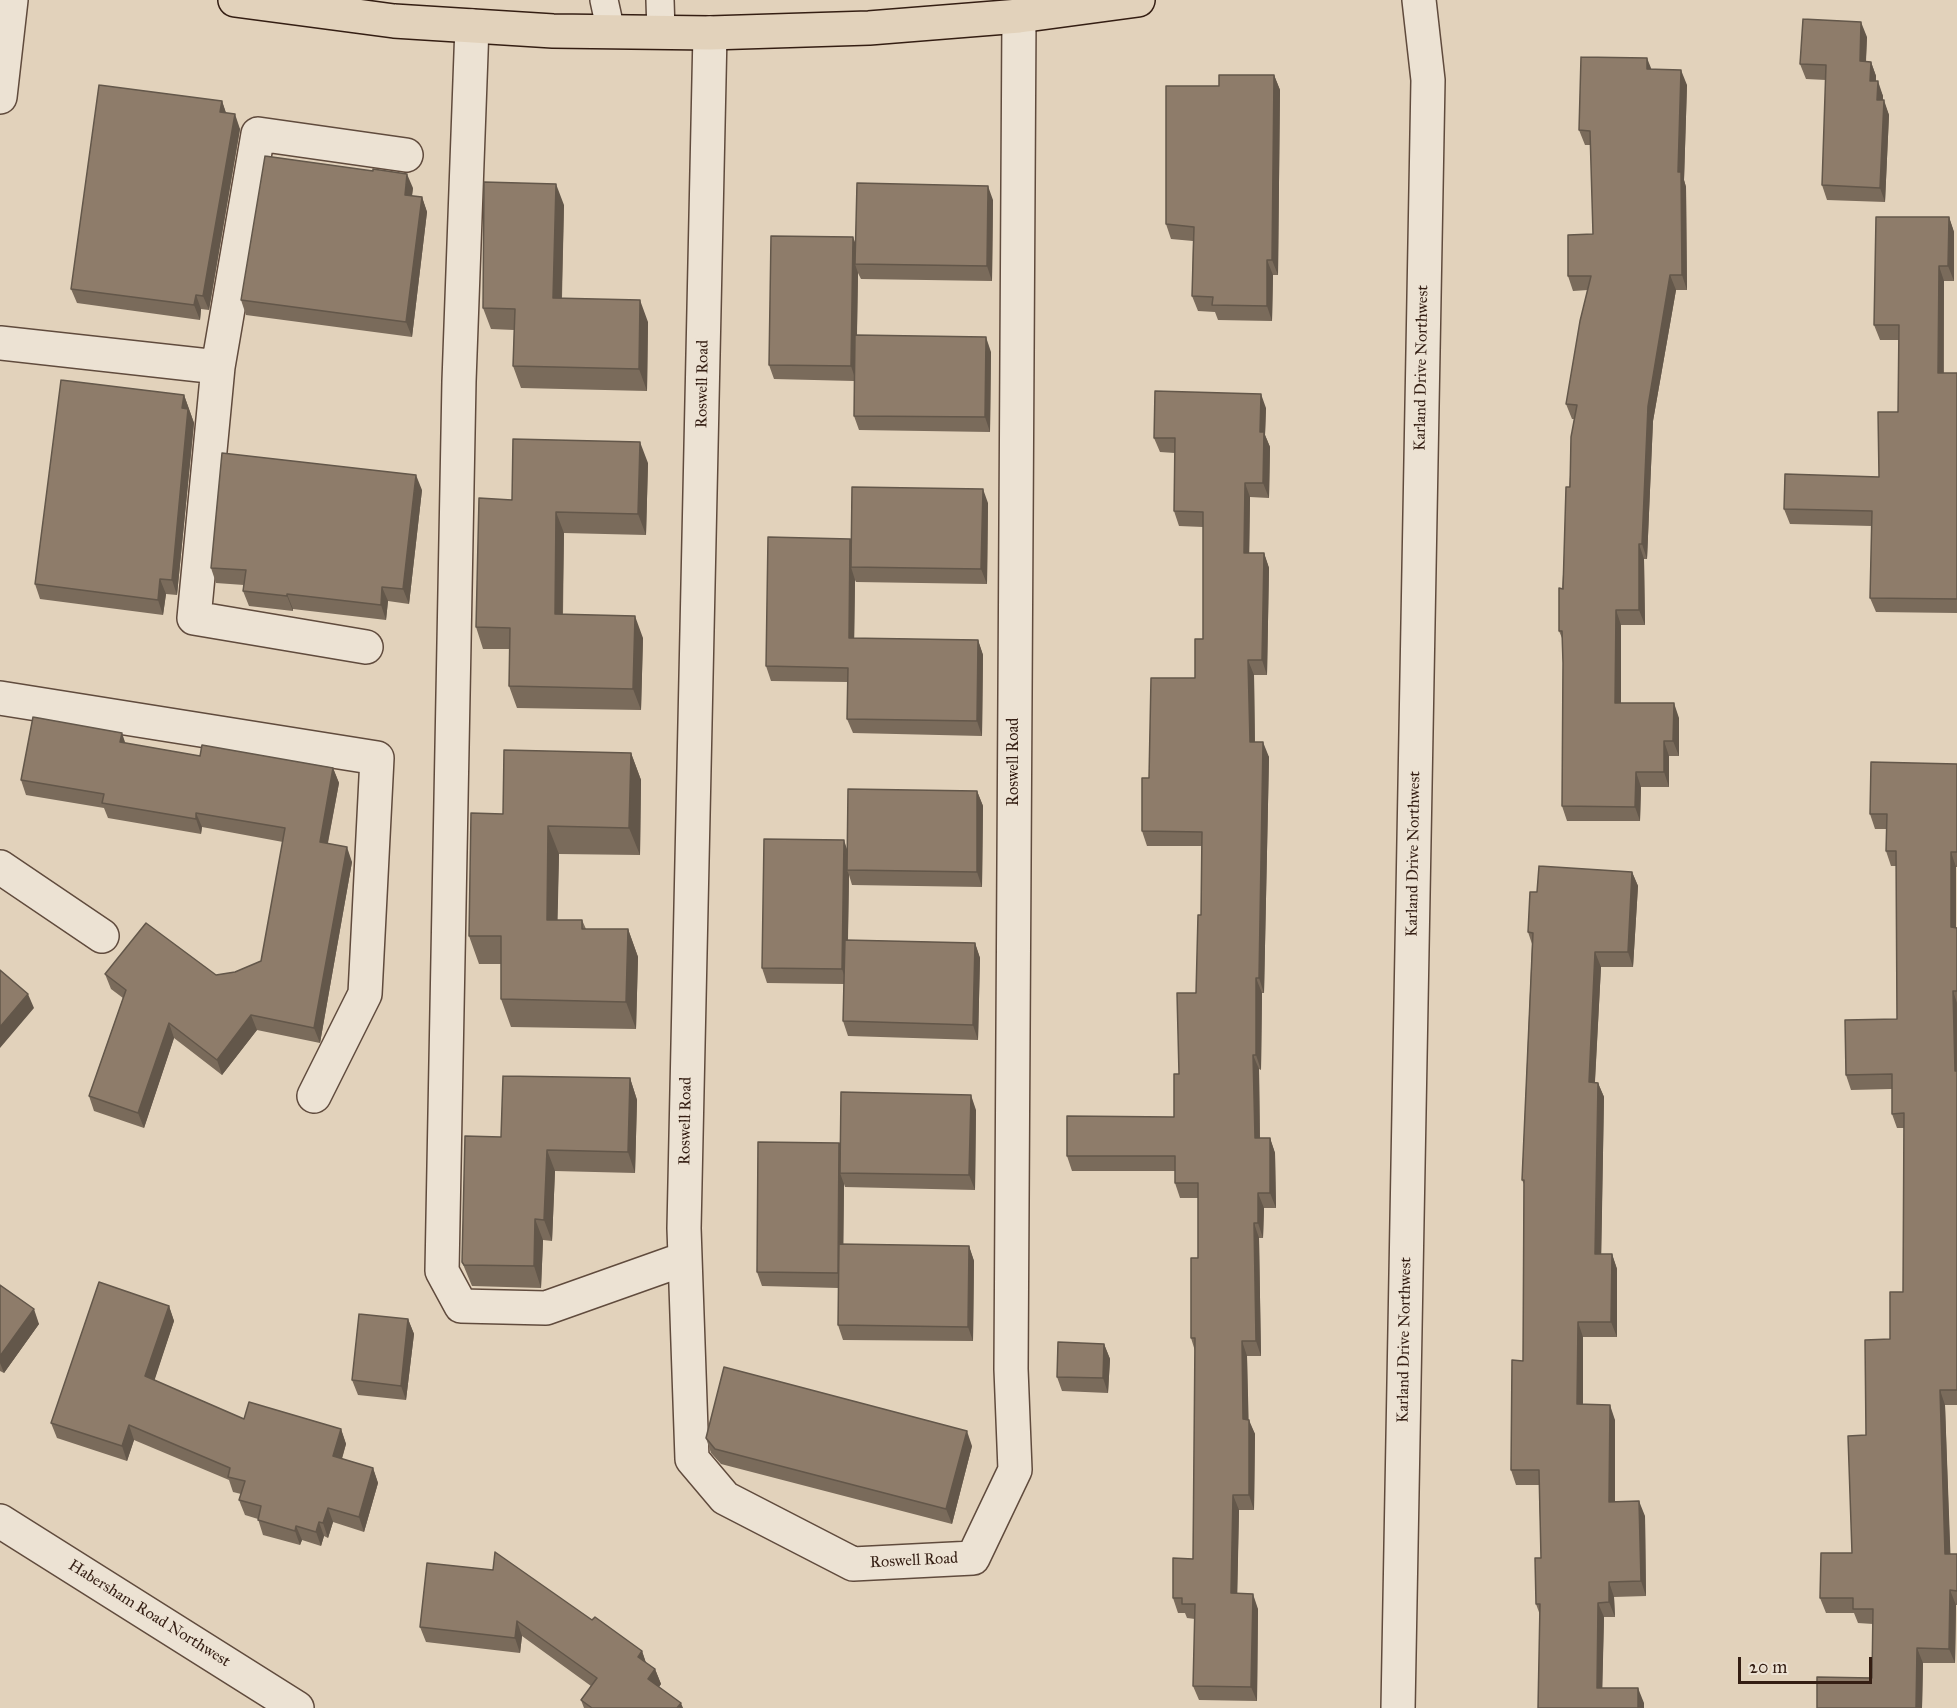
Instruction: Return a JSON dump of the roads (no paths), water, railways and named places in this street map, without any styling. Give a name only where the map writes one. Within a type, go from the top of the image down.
[{"type":"main road","points":[[235,0],[394,21],[553,31],[710,33],[869,28],[1019,16],[1054,5],[1138,0]]},
{"type":"street","points":[[0,97],[11,0]]},
{"type":"street","name":"Karland Drive Northwest","points":[[1398,1708],[1428,80],[1419,0]]},
{"type":"street","name":"Roswell Road","points":[[710,33],[684,1204],[692,1459],[725,1498],[853,1564],[973,1558],[1015,1470],[1011,1358],[1019,16]]},
{"type":"street","points":[[472,26],[459,381],[442,1271],[461,1306],[546,1308],[684,1259]]},
{"type":"street","points":[[366,647],[194,618],[218,367],[258,134],[406,156]]},
{"type":"street","points":[[0,343],[218,367]]},
{"type":"street","points":[[0,698],[377,758],[364,994],[314,1096]]},
{"type":"street","points":[[0,867],[102,936]]},
{"type":"street","name":"Habersham Road Northwest","points":[[0,1521],[297,1708]]},
{"type":"lane","points":[[604,0],[611,32]]},
{"type":"lane","points":[[660,0],[661,32]]}]
